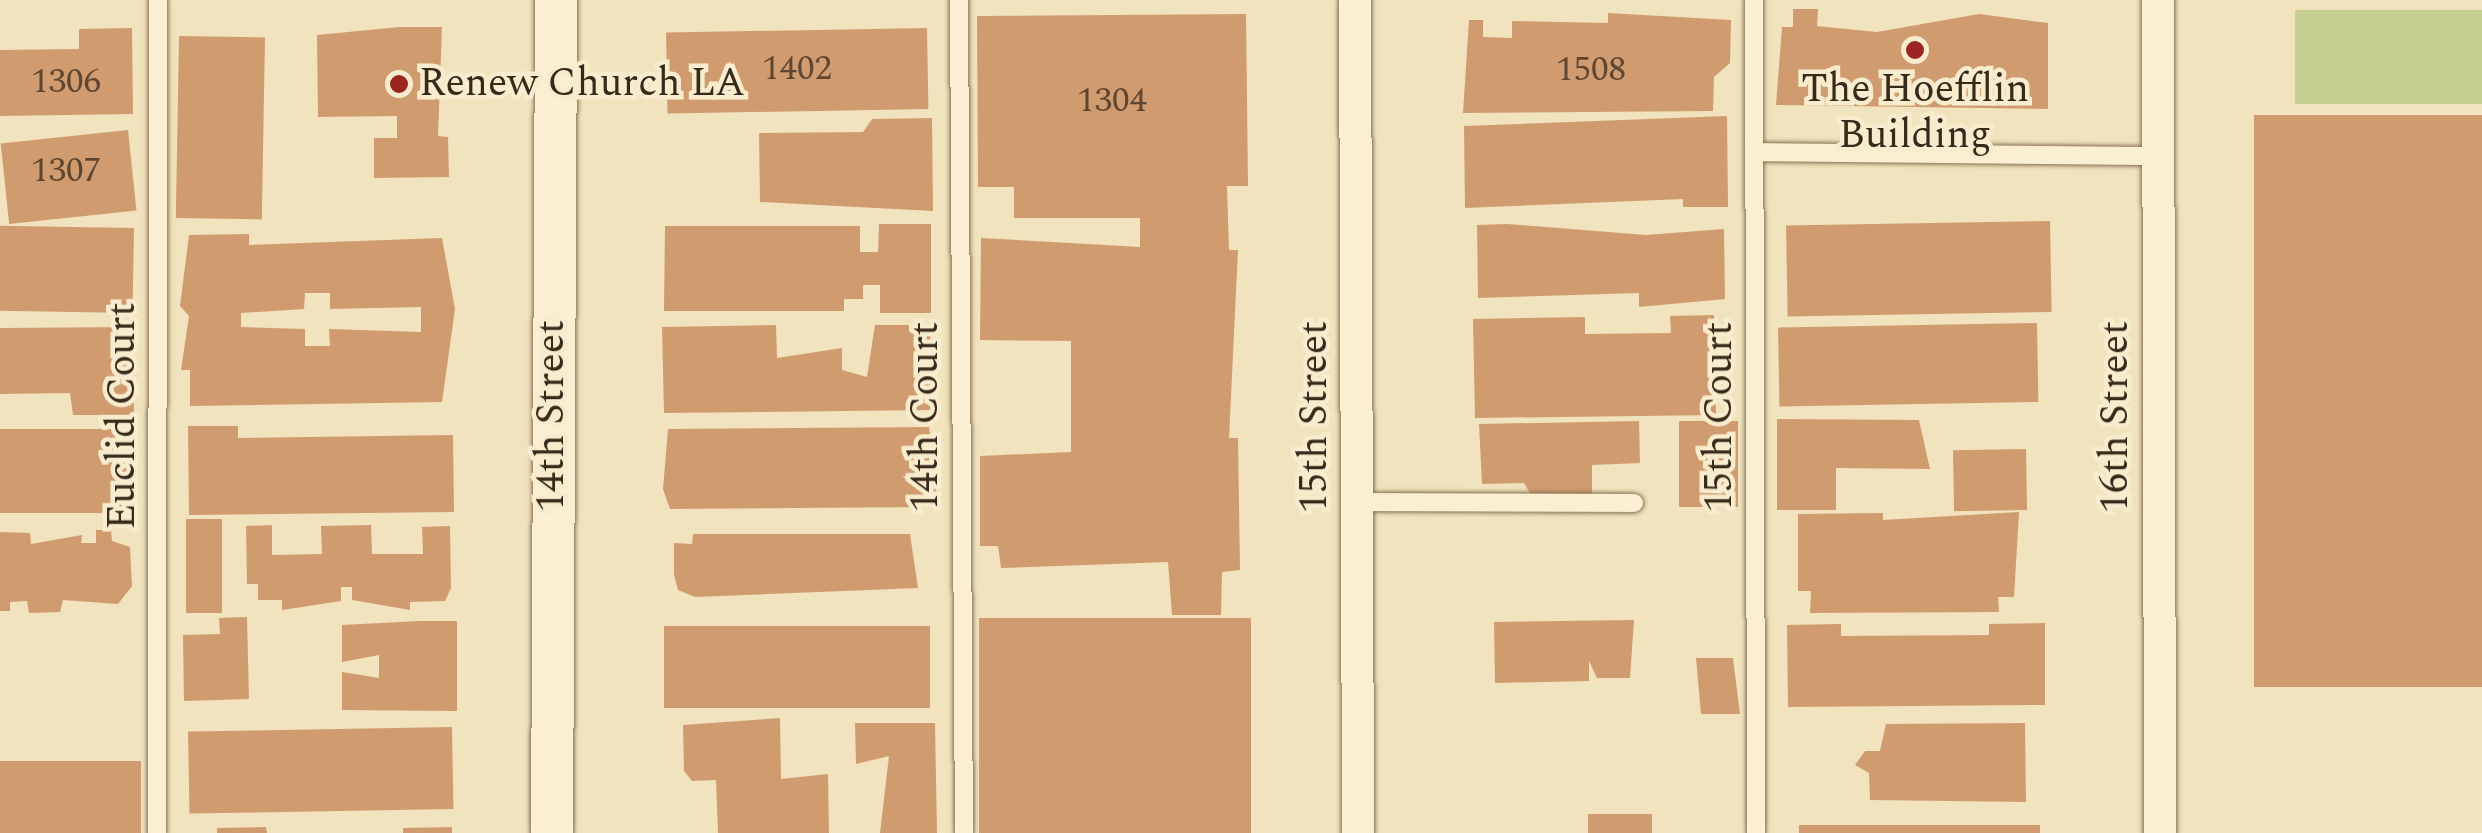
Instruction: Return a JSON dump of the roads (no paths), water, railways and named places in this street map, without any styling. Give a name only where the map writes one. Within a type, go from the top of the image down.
[{"type":"street","name":"14th Street","points":[[552,833],[556,0]]},
{"type":"street","name":"15th Street","points":[[1355,0],[1358,833]]},
{"type":"street","name":"16th Street","points":[[2158,0],[2160,833]]},
{"type":"lane","name":"Euclid Court","points":[[157,833],[158,0]]},
{"type":"lane","name":"14th Court","points":[[959,0],[964,833]]},
{"type":"lane","name":"15th Court","points":[[1754,0],[1756,833]]},
{"type":"lane","points":[[1754,152],[2158,156]]},
{"type":"lane","points":[[1358,502],[1634,503]]},
{"type":"place","name":"The Hoefflin Building","points":[[1915,50]]},
{"type":"place","name":"Renew Church LA","points":[[399,84]]}]
